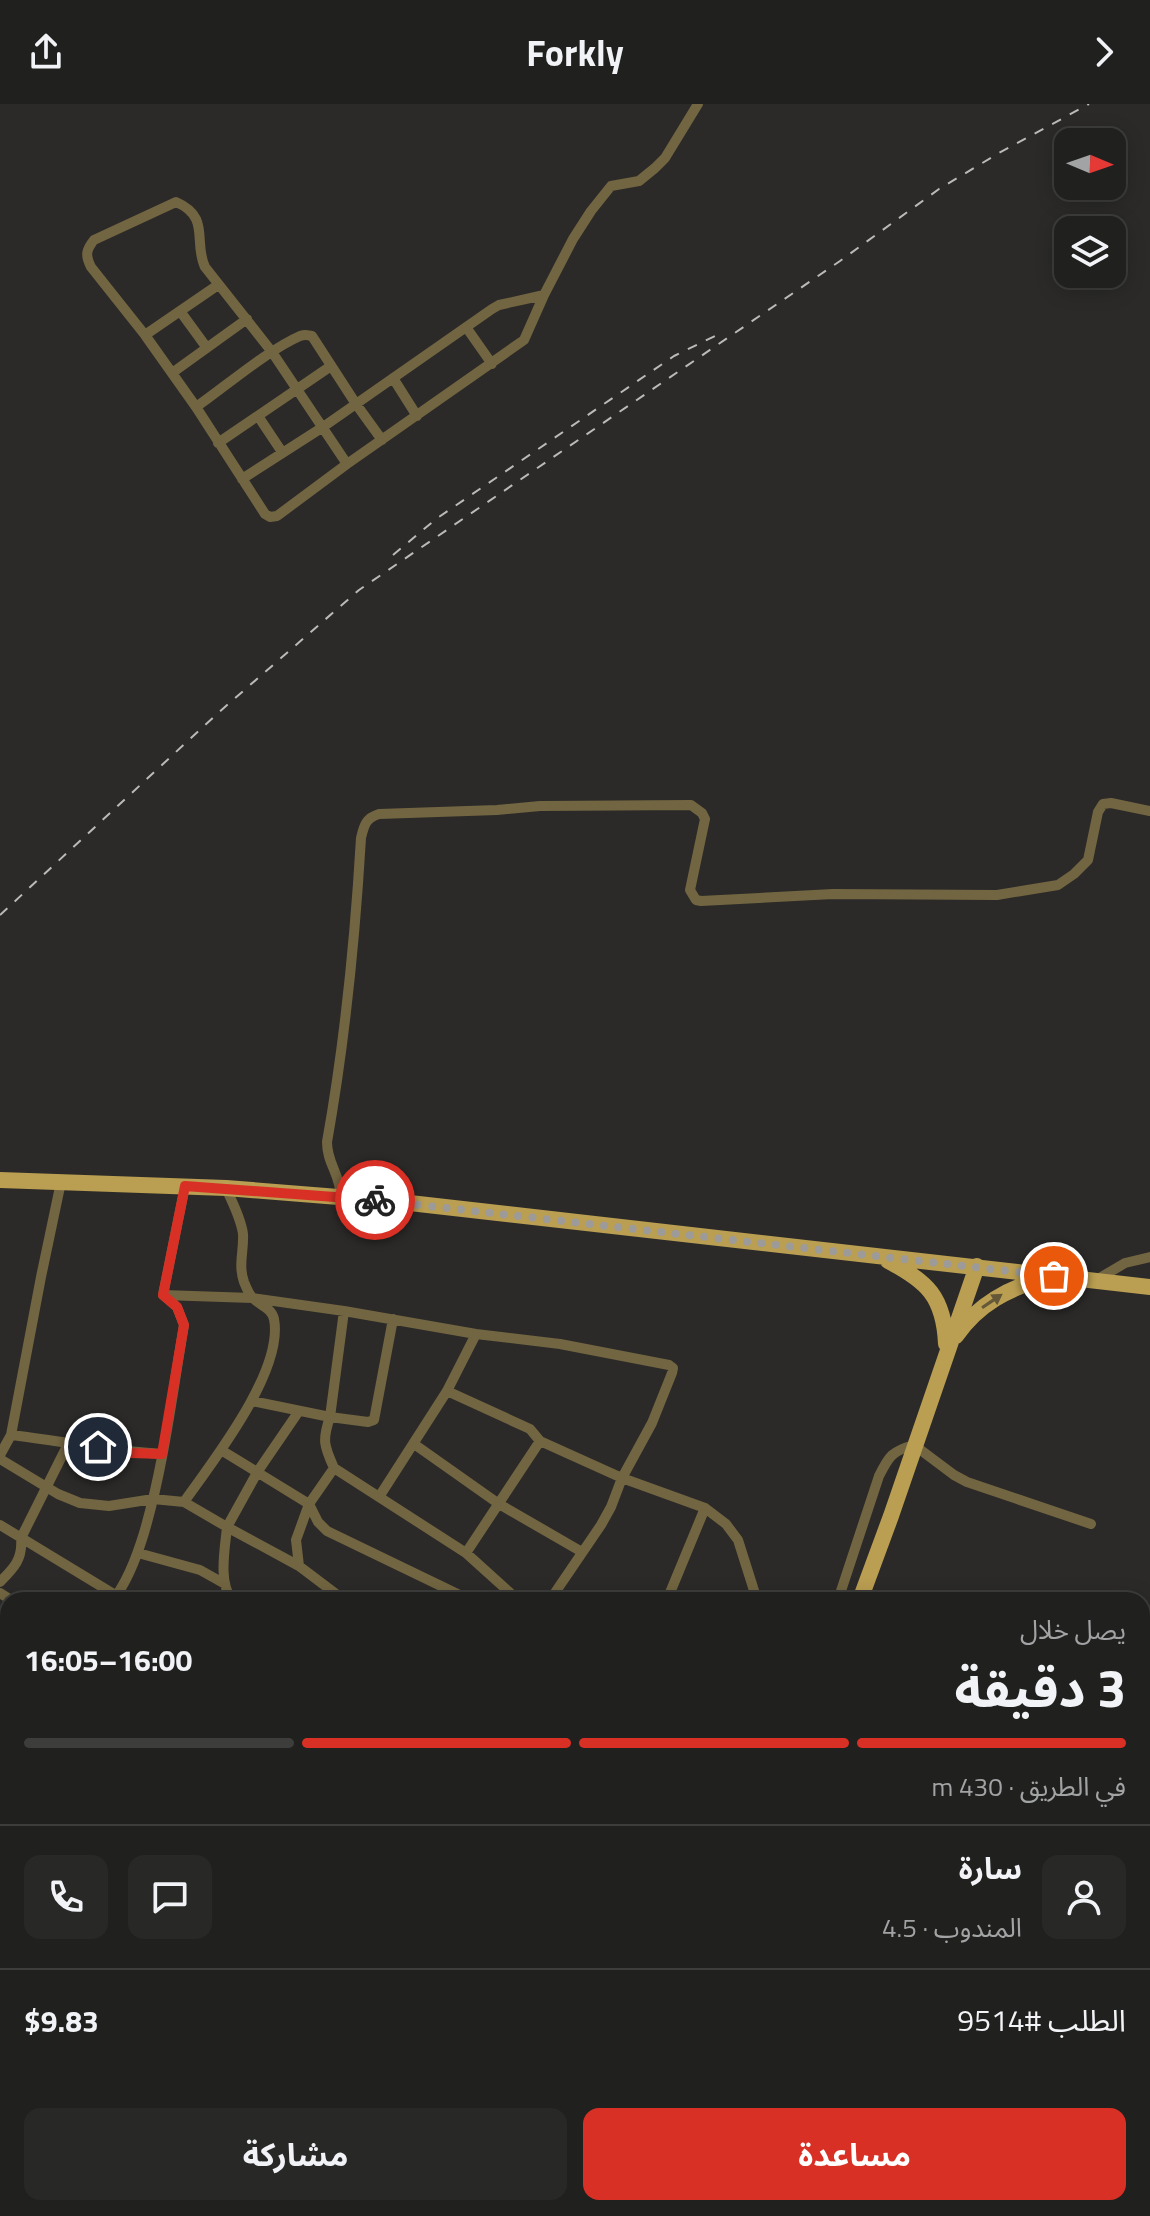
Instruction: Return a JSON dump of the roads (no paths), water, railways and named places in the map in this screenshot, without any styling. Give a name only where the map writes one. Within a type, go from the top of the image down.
[{"type":"main road","points":[[3,1182],[226,1188],[401,1202],[1150,1287]]},
{"type":"main road","points":[[875,1255],[906,1271],[932,1291],[943,1317],[946,1351]]},
{"type":"main road","points":[[863,1592],[977,1266]]},
{"type":"main road","points":[[946,1351],[965,1323],[995,1298],[1024,1284],[1054,1276]]},
{"type":"street","points":[[347,464],[272,352],[218,285],[201,258],[201,230],[183,205],[176,202],[94,240],[87,249],[86,257],[91,267],[196,407],[265,514],[277,516],[524,340],[573,239],[591,211],[611,186],[639,181],[665,158],[698,104]]},
{"type":"street","points":[[145,335],[218,285]]},
{"type":"street","points":[[242,479],[499,305],[544,295]]},
{"type":"street","points":[[180,311],[207,348]]},
{"type":"street","points":[[172,373],[247,319]]},
{"type":"street","points":[[466,327],[492,364]]},
{"type":"street","points":[[196,407],[272,352],[300,336],[309,335],[382,440]]},
{"type":"street","points":[[218,443],[331,366]]},
{"type":"street","points":[[393,378],[417,416]]},
{"type":"street","points":[[258,416],[282,452]]},
{"type":"street","points":[[341,1197],[340,1183],[329,1161],[327,1142],[340,1072],[354,948],[361,838],[363,826],[369,817],[540,806],[691,805],[705,819],[690,890],[696,900],[701,901],[833,894],[997,895],[1058,885],[1088,860],[1098,812],[1103,804],[1150,811]]},
{"type":"street","points":[[61,1182],[11,1435],[0,1457],[46,1487],[88,1505],[109,1506],[153,1499],[184,1502],[299,1566],[334,1592]]},
{"type":"street","points":[[163,1295],[185,1186]]},
{"type":"street","points":[[184,1502],[252,1401],[271,1353],[275,1322],[271,1311],[252,1298],[244,1282],[240,1263],[243,1235],[226,1188]]},
{"type":"street","points":[[1096,1280],[1125,1263],[1150,1257]]},
{"type":"street","points":[[163,1295],[252,1298],[344,1311],[476,1334],[560,1344],[673,1368],[652,1423],[622,1478],[611,1507],[555,1592]]},
{"type":"street","points":[[118,1592],[138,1553],[153,1499],[184,1325],[177,1307],[163,1295]]},
{"type":"street","points":[[344,1311],[330,1417],[324,1434],[324,1444],[334,1468],[466,1553],[509,1592]]},
{"type":"street","points":[[252,1401],[330,1417],[368,1422],[374,1420],[393,1319]]},
{"type":"street","points":[[379,1497],[447,1391],[476,1334]]},
{"type":"street","points":[[447,1391],[530,1429],[540,1441],[622,1478],[705,1508],[726,1524],[738,1540],[754,1592]]},
{"type":"street","points":[[227,1592],[227,1527],[258,1471],[299,1411]]},
{"type":"street","points":[[11,1435],[122,1452],[162,1454]]},
{"type":"street","points":[[466,1553],[540,1441]]},
{"type":"street","points":[[0,1582],[20,1558],[21,1538],[69,1442]]},
{"type":"street","points":[[414,1444],[499,1504],[582,1552]]},
{"type":"street","points":[[841,1592],[871,1498],[887,1459],[897,1449],[914,1445],[967,1482],[1091,1524]]},
{"type":"street","points":[[221,1450],[309,1504],[318,1522],[327,1531],[453,1592]]},
{"type":"street","points":[[299,1566],[296,1540],[309,1504],[334,1468]]},
{"type":"street","points":[[670,1592],[705,1508]]},
{"type":"street","points":[[0,1525],[106,1592]]},
{"type":"street","points":[[138,1553],[200,1570],[225,1584]]},
{"type":"railway","points":[[0,915],[218,713],[359,590],[840,261],[939,189],[1089,104]]},
{"type":"railway","points":[[393,555],[436,519],[674,356],[717,335]]}]
